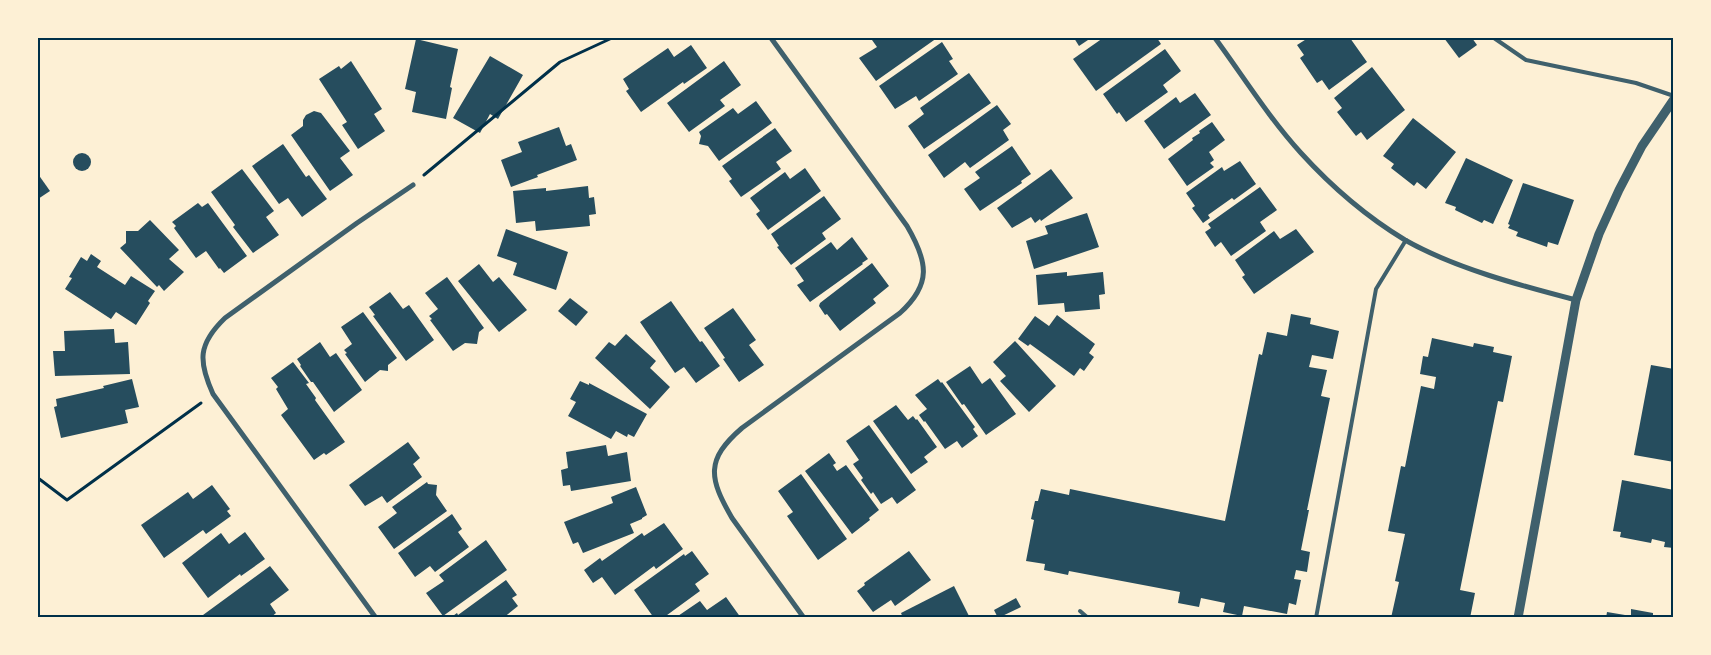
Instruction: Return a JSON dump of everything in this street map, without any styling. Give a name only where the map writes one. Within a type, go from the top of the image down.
[{"type":"street","points":[[771,38],[907,226],[920,250],[923,264],[920,289],[912,302],[900,313],[742,428],[720,450],[715,462],[716,484],[723,503],[804,618]]},
{"type":"street","points":[[1215,38],[1300,152],[1336,188],[1376,220],[1406,240],[1472,268],[1576,300]]},
{"type":"street","points":[[1518,618],[1576,300],[1599,234],[1619,190],[1642,146],[1674,97]]},
{"type":"street","points":[[376,618],[214,394],[205,376],[203,348],[216,327],[225,318],[413,185]]},
{"type":"lane","points":[[1494,38],[1526,60],[1636,83],[1674,97]]},
{"type":"lane","points":[[1316,618],[1376,289],[1406,240]]},
{"type":"lane","points":[[1080,611],[1088,618]]},
{"type":"path","points":[[413,185],[560,62],[612,38]]},
{"type":"path","points":[[38,478],[67,500],[214,394]]},
{"type":"building","points":[[875,38],[937,38],[876,81],[859,58],[877,47],[872,40]]},
{"type":"building","points":[[1074,38],[1091,38],[1079,46]]},
{"type":"building","points":[[1103,38],[1157,38],[1161,44],[1096,91],[1073,59]]},
{"type":"building","points":[[1308,38],[1350,38],[1367,62],[1329,90],[1322,80],[1317,83],[1300,58],[1304,55],[1297,45]]},
{"type":"building","points":[[1444,38],[1472,38],[1477,45],[1459,58]]},
{"type":"building","points":[[416,39],[458,49],[446,119],[412,112],[416,92],[405,89]]},
{"type":"building","points":[[942,42],[953,59],[949,61],[958,74],[919,101],[916,96],[895,109],[879,86]]},
{"type":"building","points":[[691,45],[707,68],[684,84],[683,82],[641,112],[626,91],[629,89],[623,79],[668,48],[674,57]]},
{"type":"building","points":[[1165,49],[1181,71],[1163,85],[1168,92],[1126,122],[1119,112],[1117,114],[1103,94]]},
{"type":"building","points":[[490,56],[523,75],[498,119],[490,114],[480,133],[453,118]]},
{"type":"building","points":[[351,61],[382,109],[374,114],[385,131],[358,149],[342,125],[347,122],[319,79],[339,66],[341,69]]},
{"type":"building","points":[[724,61],[741,85],[720,100],[725,106],[689,132],[667,103]]},
{"type":"building","points":[[1372,67],[1405,110],[1367,140],[1361,132],[1356,136],[1337,112],[1342,108],[1334,98]]},
{"type":"building","points":[[969,73],[991,103],[924,149],[908,126],[924,114],[920,108]]},
{"type":"building","points":[[1195,93],[1211,115],[1164,149],[1144,121],[1176,97],[1180,103]]},
{"type":"building","points":[[756,101],[772,123],[719,161],[708,146],[699,144],[701,136],[699,132],[733,108],[738,114]]},
{"type":"building","points":[[997,105],[1011,124],[1003,130],[1009,140],[970,168],[965,162],[944,178],[928,155]]},
{"type":"building","points":[[314,111],[321,113],[350,151],[340,158],[353,175],[330,191],[291,135],[303,126],[303,120],[306,115]]},
{"type":"building","points":[[1413,118],[1456,152],[1426,189],[1417,182],[1414,186],[1391,168],[1394,164],[1383,156]]},
{"type":"building","points":[[1212,122],[1225,140],[1209,152],[1214,160],[1210,163],[1214,167],[1187,186],[1168,159],[1193,140],[1192,138],[1200,133],[1199,131]]},
{"type":"building","points":[[559,127],[566,146],[571,144],[577,160],[511,187],[501,160],[522,152],[518,142]]},
{"type":"building","points":[[775,128],[792,151],[776,162],[781,169],[741,197],[729,181],[732,179],[722,166]]},
{"type":"building","points":[[283,144],[306,177],[309,175],[327,199],[302,217],[288,198],[279,204],[252,166]]},
{"type":"building","points":[[1012,146],[1031,174],[1021,181],[1022,183],[980,211],[964,189],[980,178],[975,172]]},
{"type":"building","points":[[82,153],[88,156],[91,162],[88,168],[82,171],[76,168],[73,162],[76,156]]},
{"type":"building","points":[[1466,158],[1513,180],[1493,224],[1484,220],[1482,223],[1455,210],[1456,207],[1445,203]]},
{"type":"building","points":[[1240,161],[1256,184],[1234,200],[1232,198],[1208,215],[1210,218],[1203,223],[1192,208],[1195,206],[1186,193],[1222,167],[1224,171]]},
{"type":"building","points":[[805,168],[821,191],[768,230],[756,214],[760,211],[750,198],[785,172],[790,179]]},
{"type":"building","points":[[242,169],[274,211],[266,217],[279,235],[253,253],[233,227],[235,225],[211,192]]},
{"type":"building","points":[[1051,169],[1073,198],[1041,221],[1040,219],[1035,223],[1031,217],[1012,228],[997,208]]},
{"type":"building","points":[[38,174],[50,191],[38,199]]},
{"type":"building","points":[[1523,183],[1574,200],[1558,245],[1548,242],[1547,247],[1516,236],[1518,232],[1508,228]]},
{"type":"building","points":[[588,186],[589,198],[594,197],[596,214],[589,215],[590,226],[536,231],[535,221],[516,223],[513,191],[546,188],[546,191]]},
{"type":"building","points":[[1260,187],[1277,210],[1260,222],[1266,231],[1231,256],[1221,242],[1215,247],[1205,232],[1211,228],[1208,224]]},
{"type":"building","points":[[824,196],[841,219],[822,233],[826,239],[791,265],[777,247],[779,246],[771,234]]},
{"type":"building","points":[[198,203],[202,207],[208,203],[247,256],[224,273],[206,251],[196,258],[174,228],[176,226],[172,222]]},
{"type":"building","points":[[1087,213],[1099,247],[1034,269],[1026,241],[1048,234],[1045,226]]},
{"type":"building","points":[[150,220],[179,250],[169,259],[184,272],[164,291],[159,285],[157,287],[120,248],[126,243],[126,231],[138,231]]},
{"type":"building","points":[[506,229],[568,252],[556,290],[513,275],[517,263],[497,256]]},
{"type":"building","points":[[1296,229],[1314,252],[1254,294],[1242,277],[1245,275],[1235,260],[1274,231],[1280,239]]},
{"type":"building","points":[[852,237],[868,259],[810,302],[797,285],[804,281],[795,268],[831,242],[837,250]]},
{"type":"building","points":[[91,254],[101,261],[97,267],[125,285],[131,276],[155,291],[136,325],[116,312],[111,319],[65,289],[72,278],[69,277],[81,257],[87,261]]},
{"type":"building","points":[[872,263],[889,286],[873,299],[876,303],[840,331],[827,314],[825,315],[819,306],[820,303]]},
{"type":"building","points":[[479,264],[493,282],[499,277],[527,310],[499,332],[458,281]]},
{"type":"building","points":[[1067,272],[1067,276],[1103,272],[1105,294],[1099,295],[1100,309],[1065,312],[1064,303],[1038,305],[1036,275]]},
{"type":"building","points":[[447,277],[484,328],[479,332],[477,344],[465,343],[453,351],[430,320],[432,319],[429,316],[438,309],[425,293]]},
{"type":"building","points":[[390,292],[403,309],[409,305],[434,340],[406,361],[373,316],[375,315],[369,307]]},
{"type":"building","points":[[570,298],[588,312],[576,326],[558,311]]},
{"type":"building","points":[[671,301],[700,342],[702,341],[720,366],[696,383],[684,367],[675,373],[640,322]]},
{"type":"building","points":[[733,308],[756,340],[749,345],[764,365],[739,382],[704,328]]},
{"type":"building","points":[[363,312],[397,358],[388,365],[388,371],[380,370],[365,382],[345,354],[347,353],[344,350],[352,344],[341,327]]},
{"type":"building","points":[[1291,314],[1311,318],[1310,324],[1339,331],[1333,359],[1312,355],[1309,367],[1327,370],[1321,396],[1330,398],[1307,510],[1309,510],[1301,550],[1310,552],[1307,572],[1296,570],[1294,579],[1301,580],[1296,605],[1289,603],[1287,614],[1244,606],[1242,616],[1223,612],[1225,603],[1201,598],[1199,607],[1178,603],[1180,592],[1069,571],[1068,575],[1044,570],[1045,564],[1026,561],[1034,520],[1031,519],[1035,501],[1038,501],[1041,489],[1069,495],[1070,489],[1225,521],[1259,354],[1262,355],[1267,332],[1287,336]]},
{"type":"building","points":[[1057,315],[1095,344],[1089,353],[1094,357],[1084,371],[1080,368],[1074,376],[1030,344],[1028,346],[1018,339],[1035,316],[1049,326]]},
{"type":"building","points":[[114,329],[115,343],[128,342],[130,374],[55,376],[53,351],[65,351],[64,331]]},
{"type":"building","points":[[626,334],[656,361],[650,368],[670,387],[650,409],[595,358],[609,342],[615,346]]},
{"type":"building","points":[[1432,338],[1473,347],[1474,343],[1494,347],[1493,352],[1512,356],[1503,402],[1498,401],[1460,590],[1475,593],[1470,618],[1391,618],[1399,582],[1395,581],[1405,534],[1388,531],[1401,466],[1405,467],[1421,386],[1434,389],[1436,377],[1420,374],[1423,356],[1428,357]]},
{"type":"building","points":[[1015,341],[1056,386],[1029,412],[1000,381],[1006,376],[993,362]]},
{"type":"building","points":[[320,342],[330,357],[336,353],[362,390],[334,412],[313,382],[311,382],[297,359]]},
{"type":"building","points":[[293,362],[309,383],[306,384],[316,398],[315,400],[345,442],[326,455],[324,453],[314,460],[281,415],[288,409],[276,389],[278,387],[271,378]]},
{"type":"building","points":[[1651,365],[1674,369],[1674,462],[1634,455]]},
{"type":"building","points":[[970,366],[982,384],[990,378],[1016,414],[986,435],[946,382]]},
{"type":"building","points":[[132,379],[139,407],[125,410],[128,423],[61,438],[54,407],[57,406],[56,399],[104,388],[103,386]]},
{"type":"building","points":[[938,379],[975,427],[973,429],[978,436],[962,448],[957,441],[945,449],[919,415],[927,409],[915,395]]},
{"type":"building","points":[[580,381],[589,385],[589,383],[647,414],[634,437],[628,434],[627,437],[616,431],[611,439],[568,416],[576,402],[570,399]]},
{"type":"building","points":[[896,405],[908,420],[913,416],[917,419],[937,447],[924,457],[928,462],[911,474],[873,421]]},
{"type":"building","points":[[869,425],[916,490],[897,504],[892,497],[881,504],[873,492],[871,494],[861,480],[863,478],[853,464],[859,460],[846,441]]},
{"type":"building","points":[[408,442],[420,458],[413,464],[422,477],[387,503],[382,496],[365,506],[349,485]]},
{"type":"building","points":[[606,445],[608,456],[627,452],[631,481],[571,491],[570,485],[563,486],[561,470],[568,468],[566,452]]},
{"type":"building","points":[[829,453],[836,463],[833,465],[837,471],[846,465],[879,510],[852,534],[805,471]]},
{"type":"building","points":[[801,474],[847,539],[818,560],[787,516],[793,512],[778,491]]},
{"type":"building","points":[[1622,480],[1674,490],[1674,548],[1664,547],[1665,542],[1652,539],[1651,543],[1620,537],[1621,532],[1613,531]]},
{"type":"building","points":[[427,482],[428,484],[437,485],[436,495],[447,511],[394,549],[378,527],[397,513],[392,507]]},
{"type":"building","points":[[212,485],[230,509],[227,511],[231,516],[206,534],[203,530],[164,558],[141,525],[188,492],[193,499]]},
{"type":"building","points":[[636,487],[647,515],[630,524],[634,533],[583,553],[578,542],[573,544],[564,522],[613,503],[611,497]]},
{"type":"building","points":[[452,514],[462,529],[458,532],[469,547],[435,572],[430,566],[415,577],[398,553]]},
{"type":"building","points":[[664,523],[683,549],[656,569],[654,566],[615,595],[602,577],[593,583],[584,570],[600,558],[602,561],[642,533],[644,536]]},
{"type":"building","points":[[245,532],[265,559],[241,576],[240,574],[208,598],[182,563],[221,533],[229,544]]},
{"type":"building","points":[[486,540],[507,570],[443,616],[426,593],[444,581],[439,575]]},
{"type":"building","points":[[692,551],[709,574],[695,584],[700,591],[663,618],[654,618],[634,590],[684,554],[685,556]]},
{"type":"building","points":[[909,551],[931,580],[895,606],[891,600],[873,612],[857,591],[865,585],[864,583]]},
{"type":"building","points":[[270,566],[289,590],[270,604],[276,613],[270,618],[205,618],[203,615]]},
{"type":"building","points":[[506,580],[517,595],[512,598],[518,606],[503,618],[450,618],[457,613],[458,615]]},
{"type":"building","points":[[954,586],[970,618],[903,618],[901,613]]},
{"type":"building","points":[[726,597],[741,618],[675,618],[700,601],[707,610]]},
{"type":"building","points":[[1016,598],[1021,607],[998,618],[994,610]]},
{"type":"building","points":[[1631,609],[1653,613],[1653,618],[1606,618],[1607,612],[1631,616]]}]
